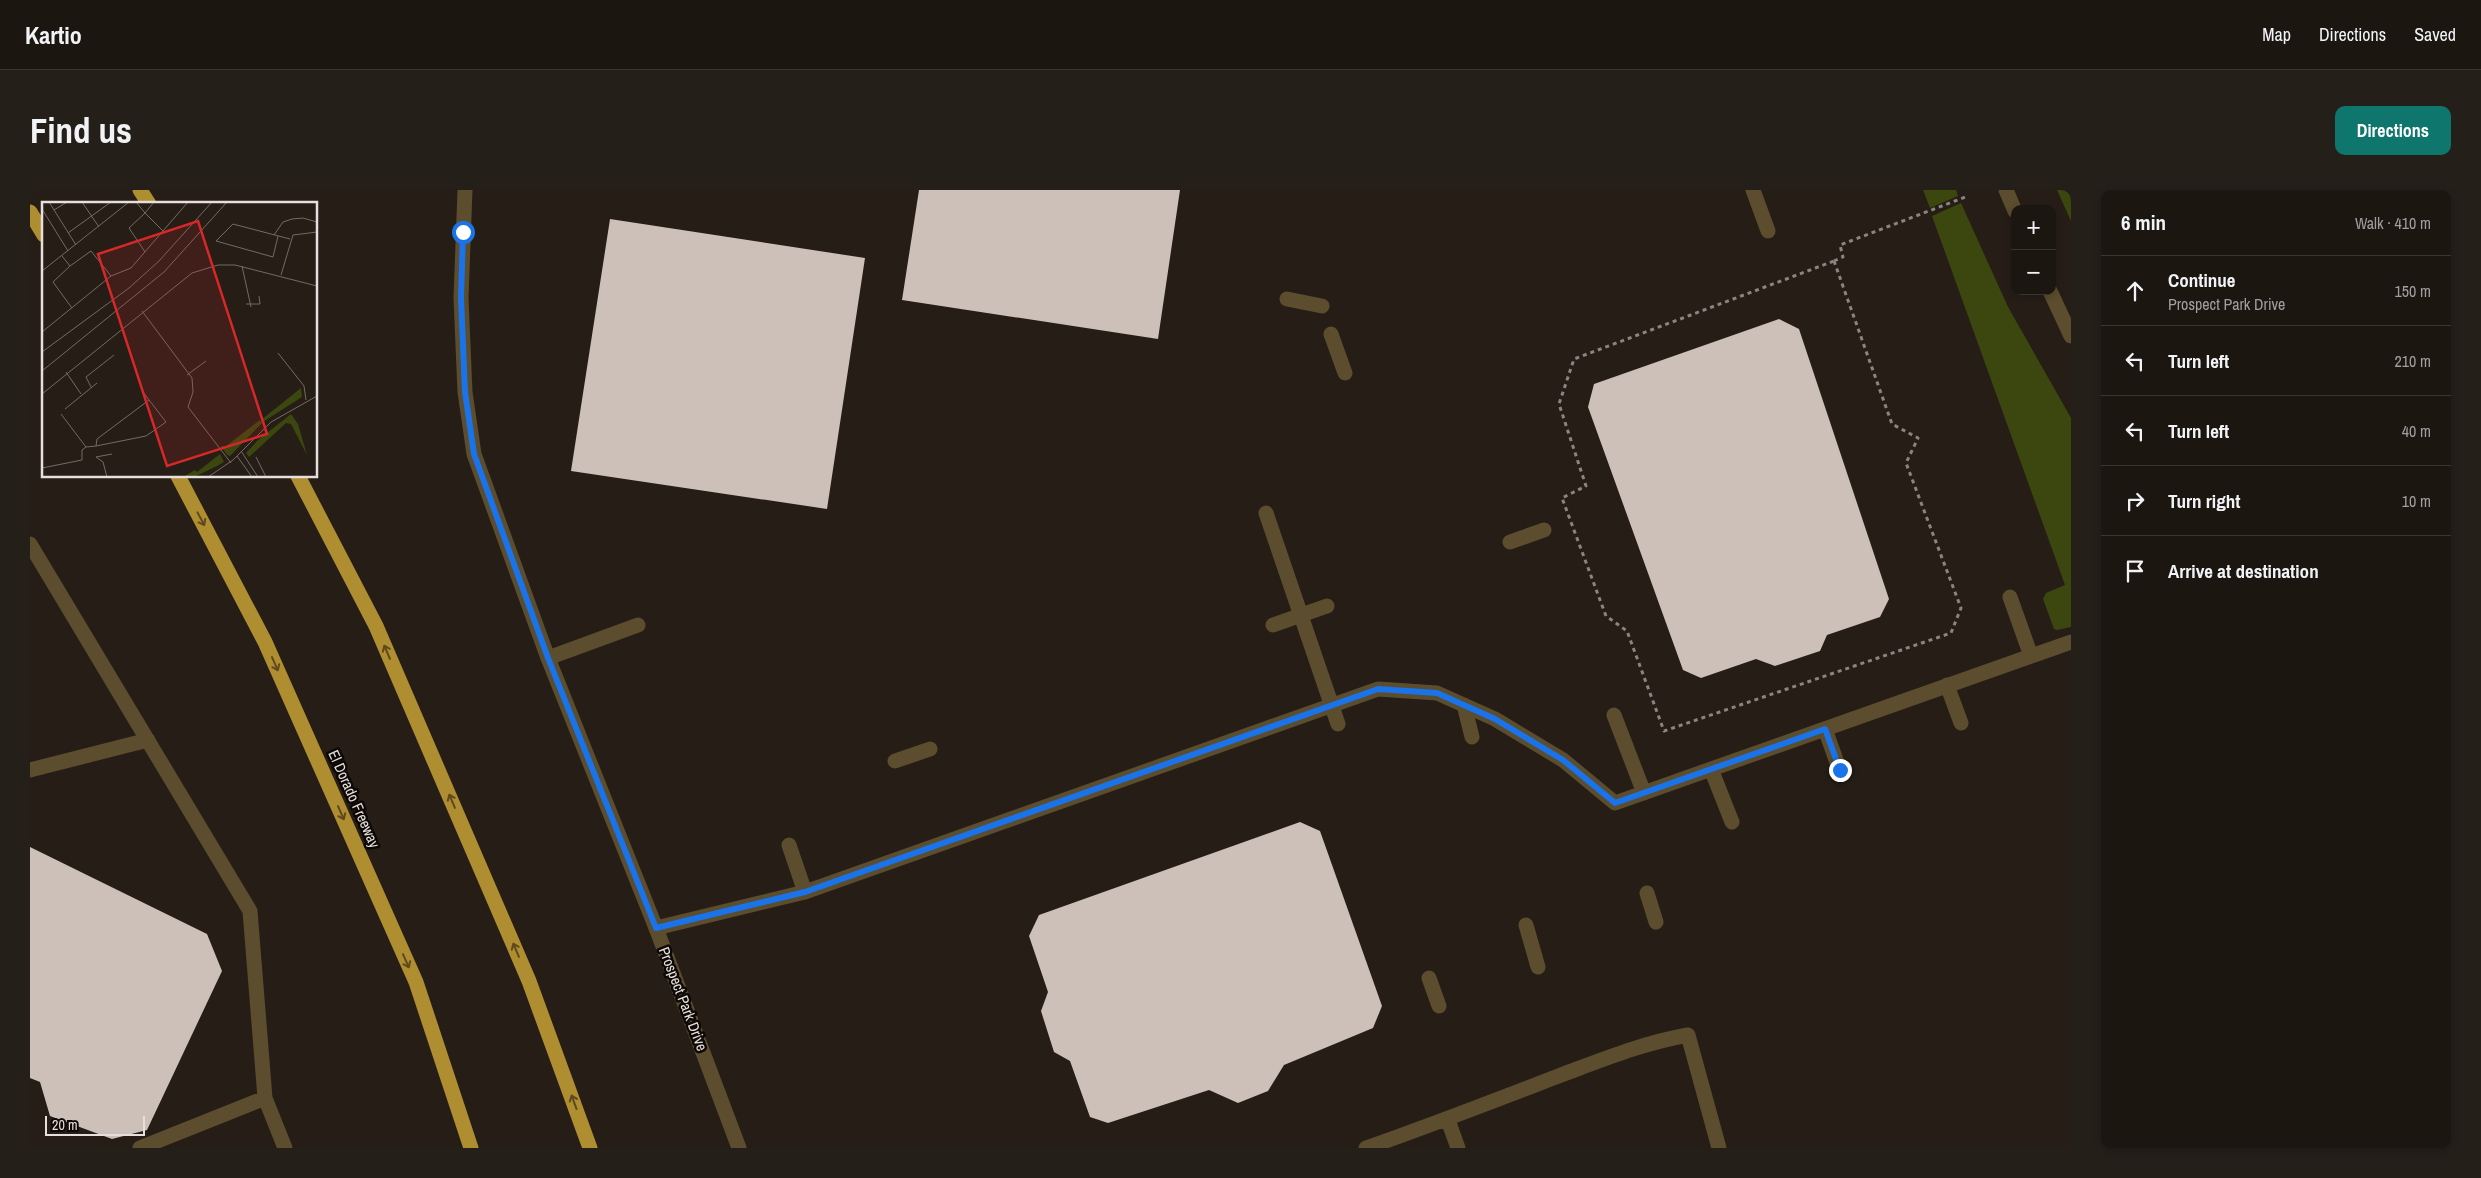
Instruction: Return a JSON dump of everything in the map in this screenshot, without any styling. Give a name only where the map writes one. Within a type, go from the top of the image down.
[{"type":"highway","points":[[140,190],[148,202]]},
{"type":"highway","points":[[30,212],[42,231]]},
{"type":"highway","name":"El Dorado Freeway","points":[[179,478],[265,642],[416,982],[471,1148]]},
{"type":"highway","points":[[299,478],[376,626],[530,980],[590,1148]]},
{"type":"street","name":"Prospect Park Drive","points":[[465,190],[461,298],[465,392],[474,454],[548,658],[656,928],[739,1148]]},
{"type":"street","points":[[1753,190],[1768,231]]},
{"type":"street","points":[[2006,190],[2012,205]]},
{"type":"street","points":[[2052,295],[2071,336]]},
{"type":"street","points":[[1287,299],[1322,306]]},
{"type":"street","points":[[1331,334],[1345,373]]},
{"type":"street","points":[[1266,513],[1338,724]]},
{"type":"street","points":[[1510,542],[1544,530]]},
{"type":"street","points":[[30,544],[250,911],[265,1098],[285,1148]]},
{"type":"street","points":[[2010,596],[2031,656]]},
{"type":"street","points":[[1273,625],[1327,606]]},
{"type":"street","points":[[548,658],[638,625]]},
{"type":"street","points":[[656,928],[805,892],[1378,689],[1437,693],[1495,719],[1563,760],[1615,803],[2071,642]]},
{"type":"street","points":[[1947,685],[1961,723]]},
{"type":"street","points":[[1464,705],[1472,737]]},
{"type":"street","points":[[1614,715],[1644,793]]},
{"type":"street","points":[[1825,729],[1840,770]]},
{"type":"street","points":[[30,770],[148,740]]},
{"type":"street","points":[[895,761],[930,749]]},
{"type":"street","points":[[1712,769],[1732,822]]},
{"type":"street","points":[[789,845],[805,892]]},
{"type":"street","points":[[1647,893],[1656,922]]},
{"type":"street","points":[[1526,925],[1538,967]]},
{"type":"street","points":[[1428,978],[1439,1006]]},
{"type":"street","points":[[1366,1148],[1448,1120],[1478,1106],[1652,1042],[1688,1035],[1719,1148]]},
{"type":"street","points":[[140,1148],[265,1098]]},
{"type":"street","points":[[1448,1120],[1458,1148]]},
{"type":"path","points":[[1834,261],[1892,424],[1918,438],[1906,463],[1961,608],[1951,633],[1664,731],[1627,632],[1606,616],[1562,498],[1586,486],[1559,404],[1574,359],[1834,261],[1843,257],[1840,245],[1968,196]]},
{"type":"green space","points":[[1923,190],[1956,190],[1958,196],[1930,208]]},
{"type":"green space","points":[[2057,190],[2071,190],[2071,221]]},
{"type":"green space","points":[[1961,203],[2008,307],[2071,418],[2071,627],[2054,629],[2043,599],[2046,593],[2065,585],[1932,216]]},
{"type":"building","points":[[919,190],[1180,190],[1158,339],[902,300]]},
{"type":"building","points":[[610,219],[865,258],[827,509],[571,471]]},
{"type":"building","points":[[1779,319],[1799,329],[1889,599],[1880,617],[1827,635],[1820,651],[1775,666],[1756,659],[1701,678],[1683,670],[1588,407],[1594,384]]},
{"type":"building","points":[[1300,822],[1320,831],[1382,1006],[1373,1028],[1284,1065],[1268,1091],[1238,1103],[1209,1090],[1108,1123],[1090,1117],[1070,1061],[1054,1052],[1041,1011],[1048,992],[1029,936],[1039,915]]},
{"type":"building","points":[[30,847],[207,934],[222,971],[147,1130],[112,1139],[50,1116],[40,1082],[30,1078]]},
{"type":"route","points":[[463,232],[461,298],[465,392],[474,454],[548,658],[656,928],[805,892],[1378,689],[1437,693],[1495,719],[1563,760],[1615,803],[1825,729],[1840,770]]}]
